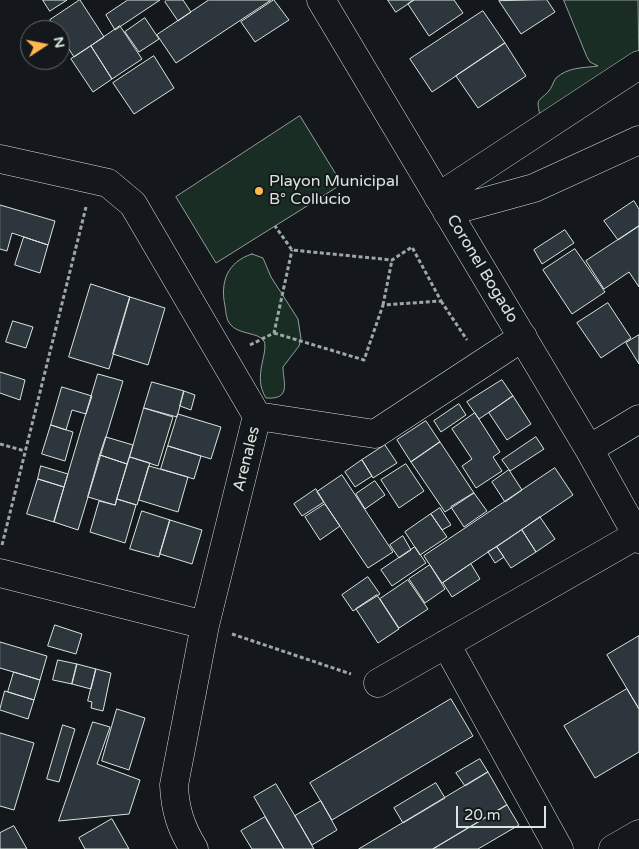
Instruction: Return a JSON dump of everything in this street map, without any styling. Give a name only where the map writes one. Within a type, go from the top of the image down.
[{"type":"street","name":"Coronel Bogado","points":[[320,0],[523,337],[638,537]]},
{"type":"street","points":[[442,204],[639,65]]},
{"type":"street","points":[[442,204],[534,188],[639,140]]},
{"type":"street","name":"Arenales","points":[[0,159],[108,183],[133,204],[257,416],[205,625],[174,785],[175,806],[182,831],[194,849]]},
{"type":"street","points":[[257,416],[375,434],[523,337]]},
{"type":"street","points":[[589,449],[639,419]]},
{"type":"street","points":[[378,683],[638,537]]},
{"type":"street","points":[[0,573],[205,625]]},
{"type":"street","points":[[446,644],[559,849]]},
{"type":"street","points":[[613,849],[639,834]]},
{"type":"path","points":[[2,546],[92,179]]},
{"type":"path","points":[[274,333],[292,250],[275,226]]},
{"type":"path","points":[[292,250],[392,260],[412,247],[441,301],[483,364]]},
{"type":"path","points":[[223,358],[274,333],[364,360],[383,305],[392,260]]},
{"type":"path","points":[[383,305],[441,301]]},
{"type":"path","points":[[0,444],[25,450]]},
{"type":"path","points":[[205,625],[378,683]]},
{"type":"green space","points":[[564,0],[638,0],[639,71],[540,115],[539,101],[549,90],[556,78],[571,70],[598,66],[590,62],[587,57]]},
{"type":"green space","name":"Playon Municipal B° Collucio","points":[[300,116],[342,184],[216,263],[176,197]]},
{"type":"green space","points":[[252,254],[263,258],[271,277],[298,319],[301,339],[299,346],[283,367],[283,393],[274,398],[266,398],[260,382],[264,341],[258,336],[234,328],[229,322],[226,313],[224,289],[227,274],[237,262]]},
{"type":"building","points":[[43,0],[67,0],[50,11]]},
{"type":"building","points":[[80,0],[104,37],[74,57],[70,51],[70,20],[50,20]]},
{"type":"building","points":[[128,0],[160,0],[115,30],[106,15]]},
{"type":"building","points":[[167,0],[183,0],[191,12],[178,21],[165,2]]},
{"type":"building","points":[[209,0],[271,0],[176,63],[157,35]]},
{"type":"building","points":[[274,0],[289,20],[255,42],[241,22]]},
{"type":"building","points":[[388,0],[414,0],[396,12]]},
{"type":"building","points":[[414,0],[454,0],[463,13],[429,36],[408,4]]},
{"type":"building","points":[[547,0],[555,12],[521,34],[499,1]]},
{"type":"building","points":[[483,11],[505,43],[432,92],[410,59]]},
{"type":"building","points":[[145,18],[159,39],[139,52],[125,32]]},
{"type":"building","points":[[120,26],[142,59],[112,79],[91,46]]},
{"type":"building","points":[[505,43],[526,76],[478,108],[456,76]]},
{"type":"building","points":[[91,46],[112,79],[93,92],[71,59]]},
{"type":"building","points":[[154,56],[174,88],[134,114],[113,83]]},
{"type":"building","points":[[634,201],[639,209],[639,226],[618,240],[604,221]]},
{"type":"building","points":[[0,205],[55,221],[48,245],[12,233],[7,251],[0,249]]},
{"type":"building","points":[[639,226],[639,287],[629,272],[604,289],[586,261]]},
{"type":"building","points":[[565,230],[574,243],[542,264],[534,250]]},
{"type":"building","points":[[24,237],[48,245],[40,273],[15,265]]},
{"type":"building","points":[[575,249],[605,292],[572,314],[543,270]]},
{"type":"building","points":[[91,284],[130,297],[109,369],[69,357]]},
{"type":"building","points":[[130,297],[165,308],[148,365],[113,354]]},
{"type":"building","points":[[608,303],[631,338],[601,358],[577,323]]},
{"type":"building","points":[[13,321],[33,327],[26,348],[6,342]]},
{"type":"building","points":[[639,335],[639,364],[626,343]]},
{"type":"building","points":[[0,372],[25,380],[20,400],[0,393]]},
{"type":"building","points":[[98,374],[123,381],[78,530],[54,522]]},
{"type":"building","points":[[502,380],[513,396],[479,419],[467,402]]},
{"type":"building","points":[[152,382],[184,391],[177,417],[144,408]]},
{"type":"building","points":[[62,387],[92,396],[86,414],[72,410],[66,430],[51,425]]},
{"type":"building","points":[[184,391],[195,395],[191,410],[180,406]]},
{"type":"building","points":[[513,396],[531,424],[507,440],[489,413]]},
{"type":"building","points":[[459,404],[466,415],[441,432],[434,421]]},
{"type":"building","points":[[144,408],[173,417],[158,466],[130,457]]},
{"type":"building","points":[[475,413],[500,452],[493,457],[502,471],[476,488],[462,466],[472,459],[452,429]]},
{"type":"building","points":[[178,414],[221,427],[211,459],[168,446]]},
{"type":"building","points":[[426,421],[440,442],[411,462],[397,440]]},
{"type":"building","points":[[51,425],[73,432],[65,461],[42,454]]},
{"type":"building","points":[[106,437],[133,445],[127,464],[100,455]]},
{"type":"building","points":[[536,437],[544,449],[510,471],[502,460]]},
{"type":"building","points":[[440,442],[474,493],[445,512],[411,462]]},
{"type":"building","points":[[385,445],[397,463],[373,478],[362,460]]},
{"type":"building","points":[[168,446],[201,456],[194,479],[161,469]]},
{"type":"building","points":[[100,455],[127,464],[115,505],[88,497]]},
{"type":"building","points":[[130,457],[150,463],[137,505],[117,499]]},
{"type":"building","points":[[362,460],[372,476],[355,487],[345,472]]},
{"type":"building","points":[[406,464],[424,491],[399,508],[381,480]]},
{"type":"building","points":[[41,466],[68,474],[64,487],[38,479]]},
{"type":"building","points":[[149,466],[188,477],[178,512],[139,500]]},
{"type":"building","points":[[555,468],[573,495],[442,583],[424,556]]},
{"type":"building","points":[[509,470],[522,490],[505,502],[492,482]]},
{"type":"building","points":[[342,475],[393,552],[368,568],[317,492]]},
{"type":"building","points":[[38,479],[64,487],[54,522],[27,514]]},
{"type":"building","points":[[375,481],[385,495],[365,509],[356,494]]},
{"type":"building","points":[[316,489],[324,502],[302,516],[294,504]]},
{"type":"building","points":[[474,493],[487,511],[464,527],[451,507]]},
{"type":"building","points":[[117,499],[136,505],[125,543],[90,532],[99,501],[115,505]]},
{"type":"building","points":[[325,504],[340,526],[320,540],[305,517]]},
{"type":"building","points":[[440,508],[451,525],[442,530],[431,514]]},
{"type":"building","points":[[142,511],[170,520],[159,557],[130,549]]},
{"type":"building","points":[[431,514],[447,537],[420,555],[405,532]]},
{"type":"building","points":[[540,517],[555,539],[536,552],[522,530]]},
{"type":"building","points":[[170,520],[202,530],[192,564],[160,554]]},
{"type":"building","points":[[522,530],[536,552],[511,568],[497,547]]},
{"type":"building","points":[[403,536],[411,550],[399,558],[390,545]]},
{"type":"building","points":[[415,547],[426,563],[392,586],[381,570]]},
{"type":"building","points":[[497,547],[504,557],[495,563],[488,552]]},
{"type":"building","points":[[471,564],[480,579],[452,597],[443,583]]},
{"type":"building","points":[[430,565],[445,589],[425,603],[409,579]]},
{"type":"building","points":[[368,577],[380,594],[353,611],[342,595]]},
{"type":"building","points":[[408,580],[428,609],[399,628],[380,599]]},
{"type":"building","points":[[377,595],[399,629],[378,643],[356,609]]},
{"type":"building","points":[[55,625],[82,634],[76,654],[48,646]]},
{"type":"building","points":[[639,636],[639,709],[607,655]]},
{"type":"building","points":[[0,642],[47,656],[40,680],[0,668]]},
{"type":"building","points":[[58,660],[77,664],[72,684],[53,680]]},
{"type":"building","points":[[77,664],[96,669],[91,689],[72,684]]},
{"type":"building","points":[[96,669],[111,673],[103,711],[91,708],[92,702],[88,701]]},
{"type":"building","points":[[14,672],[40,680],[34,700],[8,692]]},
{"type":"building","points":[[627,689],[639,709],[639,752],[595,778],[564,726]]},
{"type":"building","points":[[5,691],[34,700],[28,719],[0,710]]},
{"type":"building","points":[[451,699],[473,736],[332,820],[310,783]]},
{"type":"building","points":[[117,709],[145,718],[129,770],[102,761]]},
{"type":"building","points":[[93,722],[110,727],[97,764],[140,780],[129,814],[59,821]]},
{"type":"building","points":[[63,725],[75,729],[59,782],[47,779]]},
{"type":"building","points":[[0,733],[34,743],[14,810],[0,806]]},
{"type":"building","points":[[480,759],[488,772],[465,786],[456,773]]},
{"type":"building","points":[[488,772],[507,805],[433,849],[359,849]]},
{"type":"building","points":[[436,783],[445,798],[403,823],[394,808]]},
{"type":"building","points":[[276,784],[314,849],[284,849],[254,797]]},
{"type":"building","points":[[321,801],[337,830],[312,845],[295,816]]},
{"type":"building","points":[[507,805],[519,825],[478,849],[433,849]]},
{"type":"building","points":[[265,817],[284,849],[252,849],[241,831]]},
{"type":"building","points":[[112,819],[129,849],[85,849],[79,838]]},
{"type":"building","points":[[14,826],[27,849],[0,849],[0,833]]},
{"type":"place","name":"Playon Municipal B° Collucio","points":[[259,191]]}]
